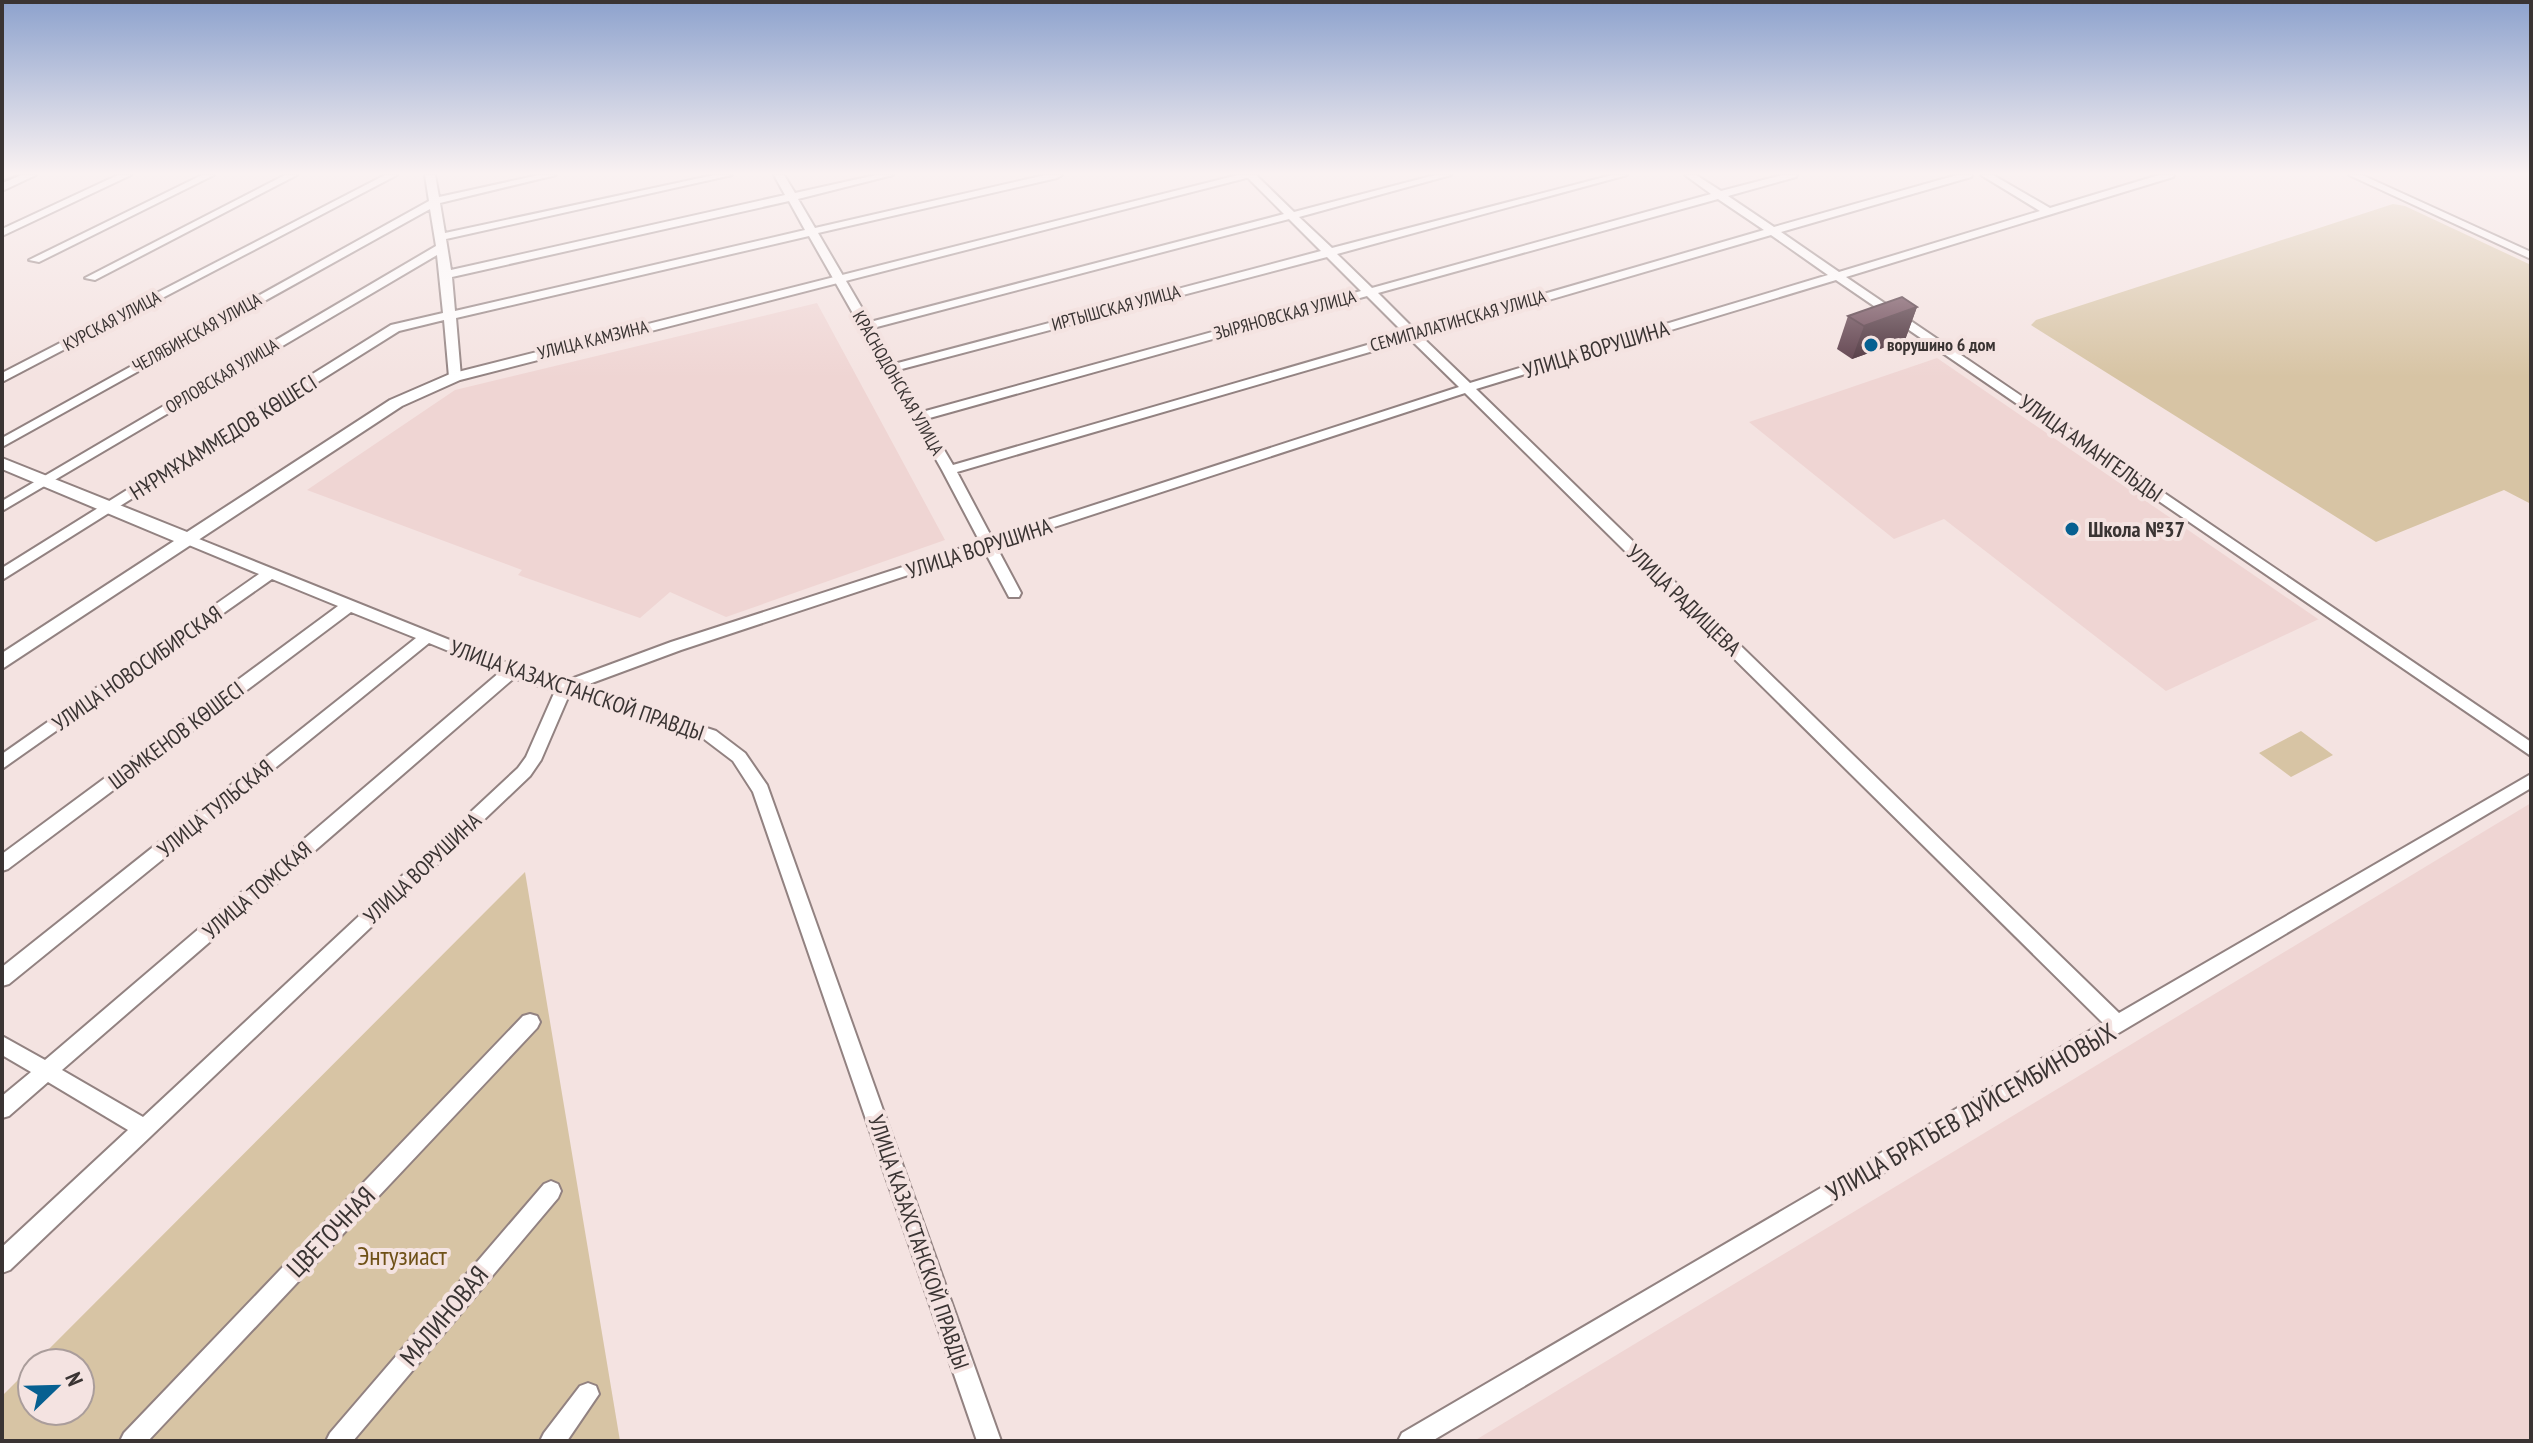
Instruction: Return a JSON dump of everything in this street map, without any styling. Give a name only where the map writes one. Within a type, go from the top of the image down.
[{"type":"main road","name":"УЛИЦА КАМЗИНА","points":[[2,662],[396,403],[455,377],[980,242]]},
{"type":"main road","name":"УЛИЦА КАЗАХСТАНСКОЙ ПРАВДЫ","points":[[2,463],[189,540]]},
{"type":"street","points":[[35,260],[71,242]]},
{"type":"street","points":[[91,278],[161,242]]},
{"type":"street","name":"КУРСКАЯ УЛИЦА","points":[[2,378],[263,242]]},
{"type":"street","name":"ЧЕЛЯБИНСКАЯ УЛИЦА","points":[[2,443],[362,242]]},
{"type":"street","name":"ОРЛОВСКАЯ УЛИЦА","points":[[2,507],[441,242]]},
{"type":"street","points":[[442,242],[455,377]]},
{"type":"street","points":[[446,275],[587,242]]},
{"type":"street","name":"НҰРМҰХАММЕДОВ КӨШЕСІ","points":[[2,575],[395,328],[763,242]]},
{"type":"street","name":"КРАСНОДОНСКАЯ УЛИЦА","points":[[817,242],[949,470],[1014,593]]},
{"type":"street","points":[[865,327],[1183,242]]},
{"type":"street","name":"УЛИЦА РАДИЩЕВА","points":[[1319,242],[2118,1025]]},
{"type":"street","name":"ИРТЫШСКАЯ УЛИЦА","points":[[889,369],[1357,242]]},
{"type":"street","name":"ЗЫРЯНОВСКАЯ УЛИЦА","points":[[917,417],[1546,242]]},
{"type":"street","name":"СЕМИПАЛАТИНСКАЯ УЛИЦА","points":[[949,470],[1730,242]]},
{"type":"street","name":"УЛИЦА АМАНГЕЛЬДЫ","points":[[1792,242],[2531,750]]},
{"type":"street","name":"УЛИЦА ВОРУШИНА","points":[[2,1262],[524,772],[533,760],[565,687],[676,646],[1467,388],[1949,242]]},
{"type":"street","points":[[2501,242],[2531,256]]},
{"type":"street","name":"УЛИЦА КАЗАХСТАНСКОЙ ПРАВДЫ","points":[[189,540],[512,671],[710,735],[739,757],[761,790],[989,1441]]},
{"type":"street","name":"УЛИЦА НОВОСИБИРСКАЯ","points":[[2,763],[271,573]]},
{"type":"street","name":"ШӘМКЕНОВ КӨШЕСІ","points":[[2,864],[350,605]]},
{"type":"street","name":"УЛИЦА ТУЛЬСКАЯ","points":[[2,978],[427,637]]},
{"type":"street","name":"УЛИЦА ТОМСКАЯ","points":[[2,1109],[512,671]]},
{"type":"street","name":"УЛИЦА БРАТЬЕВ ДУЙСЕМБИНОВЫХ","points":[[1410,1441],[2531,780]]},
{"type":"street","name":"ЦВЕТОЧНАЯ","points":[[132,1441],[530,1022]]},
{"type":"street","points":[[2,1045],[145,1129]]},
{"type":"street","name":"МАЛИНОВАЯ","points":[[338,1441],[551,1191]]},
{"type":"street","points":[[552,1441],[588,1394]]},
{"type":"shaded area","points":[[817,303],[945,540],[726,617],[670,592],[640,618],[518,575],[522,570],[307,490],[455,390]]},
{"type":"shaded area","name":"Школа №37","points":[[1937,358],[2319,619],[2166,691],[1944,519],[1894,539],[1749,422]]},
{"type":"shaded area","points":[[2531,803],[2531,1441],[1474,1441]]},
{"type":"green space","points":[[2275,242],[2483,242],[2531,265],[2531,504],[2504,490],[2376,542],[2031,325],[2036,320]]},
{"type":"green space","points":[[2301,731],[2333,755],[2291,777],[2259,753]]},
{"type":"green space","name":"Энтузиаст","points":[[525,872],[620,1441],[2,1441],[2,1396],[16,1382],[16,1427],[96,1427],[96,1347],[51,1347]]},
{"type":"building","points":[[1902,297],[1917,307],[1864,326],[1848,316]]},
{"type":"place","name":"ворушино 6 дом","points":[[1871,345]]},
{"type":"place","name":"Школа №37","points":[[2072,529]]}]
